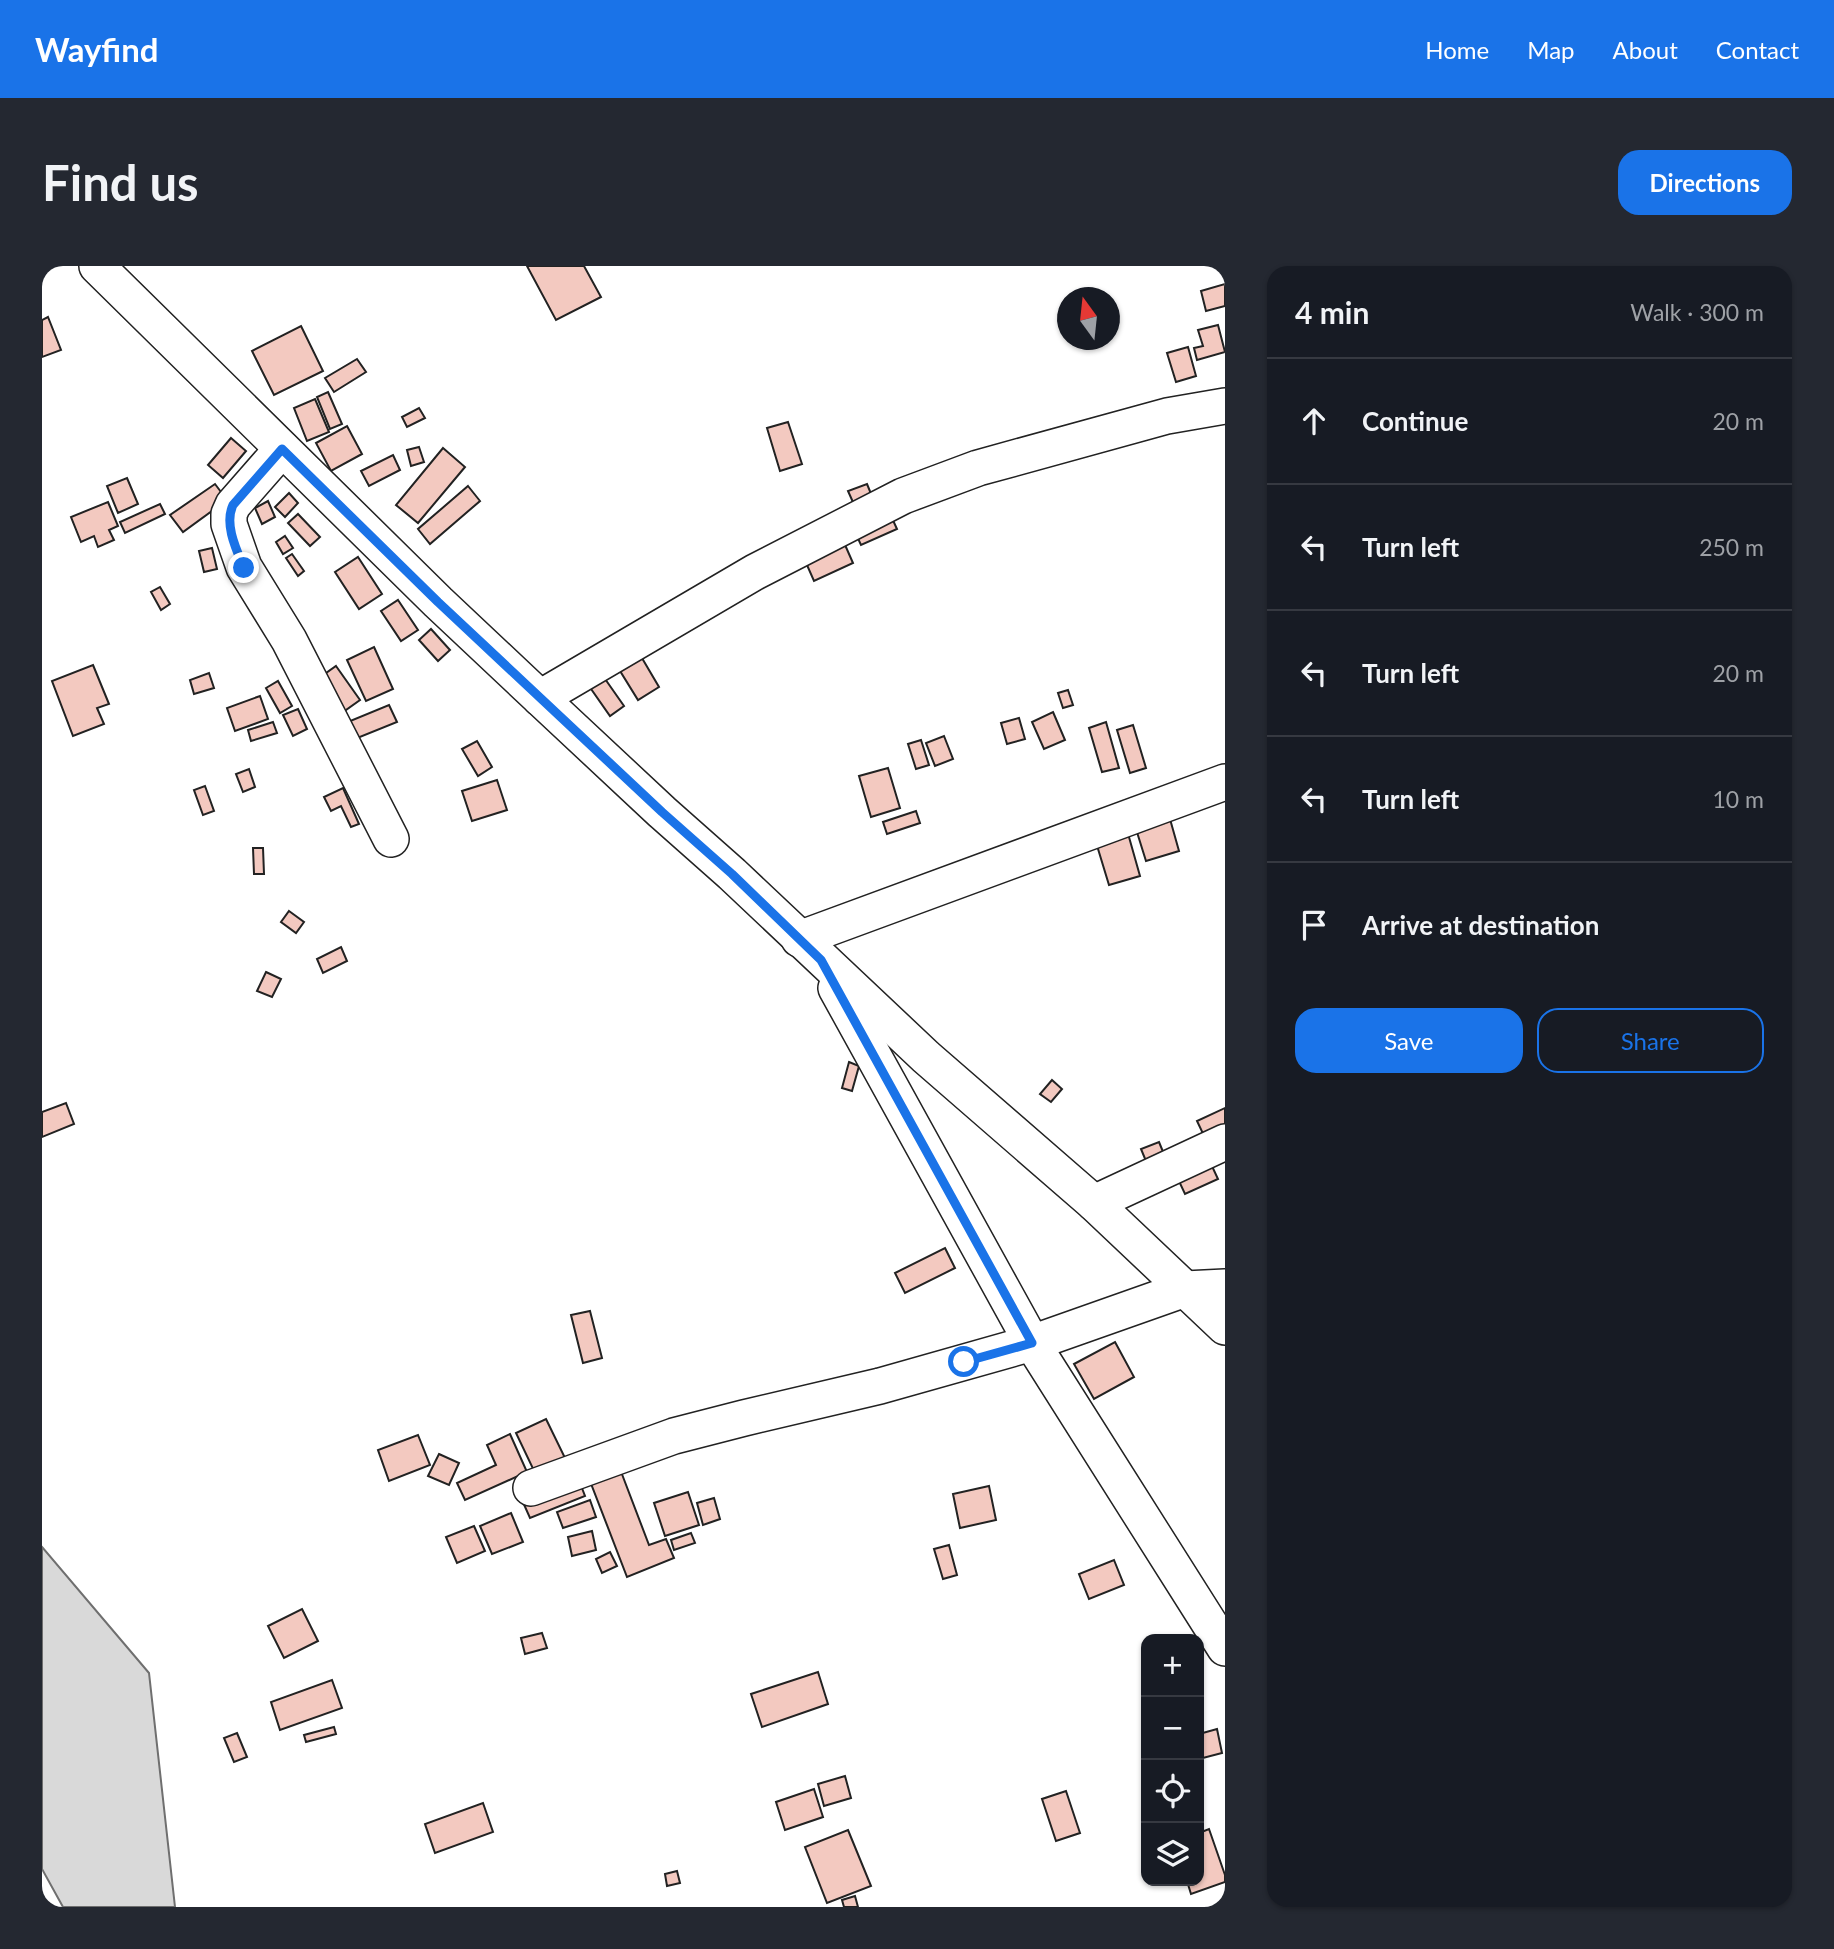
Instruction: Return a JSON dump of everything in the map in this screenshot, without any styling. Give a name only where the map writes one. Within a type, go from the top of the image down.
[{"type":"street","points":[[97,266],[438,602],[540,698],[926,1057],[1094,1203],[1225,1327]]},
{"type":"street","points":[[540,698],[755,572],[903,496],[978,468],[1167,416],[1225,405]]},
{"type":"street","points":[[282,449],[233,505],[229,524],[244,568],[289,640],[391,839]]},
{"type":"street","points":[[810,949],[1225,782]]},
{"type":"street","points":[[810,949],[1032,1343],[1225,1648]]},
{"type":"street","points":[[1094,1203],[1225,1142]]},
{"type":"street","points":[[531,1488],[674,1436],[880,1386],[1032,1343],[1185,1289],[1225,1287]]},
{"type":"shaded area","points":[[42,1547],[149,1673],[175,1907],[63,1907],[42,1869]]},
{"type":"building","points":[[527,266],[584,266],[601,297],[556,320]]},
{"type":"building","points":[[1225,284],[1225,306],[1206,311],[1201,291]]},
{"type":"building","points":[[48,317],[61,350],[42,357],[42,320]]},
{"type":"building","points":[[1218,325],[1225,352],[1197,360],[1194,348],[1203,346],[1198,330]]},
{"type":"building","points":[[301,326],[323,371],[274,395],[252,351]]},
{"type":"building","points":[[1188,347],[1196,376],[1176,382],[1167,353]]},
{"type":"building","points":[[357,359],[366,372],[334,392],[325,378]]},
{"type":"building","points":[[328,392],[342,424],[330,429],[317,397]]},
{"type":"building","points":[[315,399],[329,432],[307,441],[294,408]]},
{"type":"building","points":[[419,408],[425,418],[407,427],[402,417]]},
{"type":"building","points":[[788,422],[802,464],[780,471],[767,428]]},
{"type":"building","points":[[347,426],[362,454],[331,471],[316,443]]},
{"type":"building","points":[[231,438],[246,451],[223,478],[208,465]]},
{"type":"building","points":[[419,447],[424,462],[411,466],[407,450]]},
{"type":"building","points":[[443,448],[465,467],[418,523],[396,505]]},
{"type":"building","points":[[393,455],[400,470],[369,486],[361,471]]},
{"type":"building","points":[[127,478],[138,504],[118,513],[107,486]]},
{"type":"building","points":[[215,484],[227,500],[183,532],[170,515]]},
{"type":"building","points":[[867,484],[874,501],[856,509],[848,491]]},
{"type":"building","points":[[468,486],[480,501],[430,544],[418,529]]},
{"type":"building","points":[[289,493],[298,503],[285,517],[275,507]]},
{"type":"building","points":[[268,501],[275,517],[262,524],[255,508]]},
{"type":"building","points":[[108,502],[118,526],[109,530],[114,540],[98,547],[94,536],[81,542],[71,517]]},
{"type":"building","points":[[160,504],[165,514],[125,533],[120,522]]},
{"type":"building","points":[[298,514],[320,537],[310,546],[288,523]]},
{"type":"building","points":[[891,516],[897,529],[861,545],[855,532]]},
{"type":"building","points":[[285,536],[293,548],[283,554],[276,542]]},
{"type":"building","points":[[842,538],[853,563],[814,581],[803,556]]},
{"type":"building","points":[[212,548],[217,569],[204,572],[199,551]]},
{"type":"building","points":[[292,554],[304,571],[298,576],[286,558]]},
{"type":"building","points":[[358,557],[382,594],[359,609],[335,572]]},
{"type":"building","points":[[160,587],[170,604],[161,610],[151,592]]},
{"type":"building","points":[[398,600],[418,630],[401,641],[381,611]]},
{"type":"building","points":[[431,629],[450,650],[438,661],[419,640]]},
{"type":"building","points":[[374,647],[393,689],[366,701],[347,660]]},
{"type":"building","points":[[639,653],[659,687],[638,700],[617,666]]},
{"type":"building","points":[[93,665],[109,704],[97,708],[104,724],[73,736],[52,681]]},
{"type":"building","points":[[336,666],[360,700],[336,717],[312,683]]},
{"type":"building","points":[[209,673],[214,688],[194,694],[190,680]]},
{"type":"building","points":[[603,676],[624,706],[610,716],[589,686]]},
{"type":"building","points":[[278,681],[292,706],[280,713],[266,688]]},
{"type":"building","points":[[1068,690],[1073,705],[1063,708],[1058,693]]},
{"type":"building","points":[[260,696],[268,719],[235,731],[227,708]]},
{"type":"building","points":[[389,705],[397,722],[345,743],[338,726]]},
{"type":"building","points":[[298,709],[307,729],[293,736],[283,715]]},
{"type":"building","points":[[1053,712],[1065,740],[1044,749],[1032,722]]},
{"type":"building","points":[[1019,718],[1025,739],[1007,744],[1001,723]]},
{"type":"building","points":[[273,722],[277,733],[251,741],[248,730]]},
{"type":"building","points":[[1106,722],[1119,768],[1102,772],[1089,728]]},
{"type":"building","points":[[1133,725],[1146,768],[1130,773],[1117,730]]},
{"type":"building","points":[[944,736],[953,759],[935,766],[926,743]]},
{"type":"building","points":[[921,740],[929,765],[916,769],[908,744]]},
{"type":"building","points":[[477,741],[492,767],[478,776],[462,749]]},
{"type":"building","points":[[888,768],[900,808],[871,817],[859,776]]},
{"type":"building","points":[[249,769],[255,787],[243,792],[236,774]]},
{"type":"building","points":[[497,780],[507,810],[472,821],[462,791]]},
{"type":"building","points":[[205,786],[214,811],[203,815],[194,790]]},
{"type":"building","points":[[343,788],[359,824],[351,827],[341,806],[331,811],[324,797]]},
{"type":"building","points":[[916,811],[920,823],[887,834],[883,822]]},
{"type":"building","points":[[1170,819],[1179,851],[1146,861],[1136,829]]},
{"type":"building","points":[[1127,830],[1140,876],[1109,885],[1095,839]]},
{"type":"building","points":[[253,848],[263,848],[264,874],[254,874]]},
{"type":"building","points":[[289,911],[304,922],[296,933],[281,922]]},
{"type":"building","points":[[341,947],[347,961],[323,973],[317,959]]},
{"type":"building","points":[[266,972],[281,979],[272,997],[257,991]]},
{"type":"building","points":[[849,1062],[859,1066],[852,1091],[842,1088]]},
{"type":"building","points":[[1052,1080],[1062,1089],[1051,1102],[1040,1094]]},
{"type":"building","points":[[66,1103],[74,1124],[42,1137],[42,1112]]},
{"type":"building","points":[[1225,1108],[1225,1131],[1206,1140],[1197,1121]]},
{"type":"building","points":[[1159,1142],[1166,1159],[1148,1166],[1141,1149]]},
{"type":"building","points":[[1211,1164],[1218,1179],[1185,1194],[1178,1179]]},
{"type":"building","points":[[945,1248],[955,1268],[905,1293],[895,1273]]},
{"type":"building","points":[[590,1311],[602,1358],[583,1363],[571,1315]]},
{"type":"building","points":[[1115,1342],[1134,1377],[1094,1399],[1074,1364]]},
{"type":"building","points":[[546,1419],[566,1460],[536,1475],[516,1433]]},
{"type":"building","points":[[510,1434],[527,1472],[465,1500],[457,1483],[496,1465],[487,1445]]},
{"type":"building","points":[[418,1435],[430,1465],[389,1481],[378,1450]]},
{"type":"building","points":[[439,1454],[459,1463],[449,1485],[428,1476]]},
{"type":"building","points":[[620,1469],[649,1545],[666,1539],[674,1558],[627,1577],[590,1481]]},
{"type":"building","points":[[578,1478],[585,1496],[530,1518],[522,1500]]},
{"type":"building","points":[[989,1486],[996,1520],[960,1528],[953,1494]]},
{"type":"building","points":[[688,1492],[699,1525],[665,1536],[654,1503]]},
{"type":"building","points":[[714,1498],[720,1519],[703,1525],[697,1503]]},
{"type":"building","points":[[590,1500],[596,1517],[563,1528],[557,1512]]},
{"type":"building","points":[[511,1513],[523,1542],[492,1554],[480,1526]]},
{"type":"building","points":[[474,1526],[485,1551],[457,1563],[446,1537]]},
{"type":"building","points":[[592,1531],[596,1550],[572,1556],[568,1537]]},
{"type":"building","points":[[691,1533],[695,1543],[674,1550],[671,1540]]},
{"type":"building","points":[[949,1545],[957,1575],[943,1579],[934,1549]]},
{"type":"building","points":[[610,1552],[617,1566],[602,1573],[596,1559]]},
{"type":"building","points":[[1114,1560],[1124,1585],[1089,1599],[1079,1574]]},
{"type":"building","points":[[302,1609],[318,1641],[284,1658],[268,1626]]},
{"type":"building","points":[[542,1633],[547,1648],[525,1654],[521,1638]]},
{"type":"building","points":[[818,1672],[828,1704],[762,1727],[751,1694]]},
{"type":"building","points":[[332,1680],[342,1708],[280,1730],[271,1702]]},
{"type":"building","points":[[334,1727],[336,1734],[306,1742],[304,1735]]},
{"type":"building","points":[[1217,1729],[1222,1753],[1204,1758],[1204,1733]]},
{"type":"building","points":[[237,1733],[247,1757],[234,1762],[224,1738]]},
{"type":"building","points":[[845,1776],[851,1798],[824,1806],[818,1784]]},
{"type":"building","points":[[814,1789],[823,1817],[785,1830],[776,1802]]},
{"type":"building","points":[[1066,1791],[1080,1833],[1056,1841],[1042,1799]]},
{"type":"building","points":[[483,1803],[493,1832],[435,1853],[425,1824]]},
{"type":"building","points":[[1209,1829],[1225,1882],[1191,1894],[1189,1886],[1204,1886],[1204,1831]]},
{"type":"building","points":[[848,1830],[871,1886],[827,1903],[805,1847]]},
{"type":"building","points":[[677,1871],[680,1883],[667,1886],[665,1874]]},
{"type":"building","points":[[855,1896],[858,1907],[844,1907],[842,1900]]},
{"type":"route","points":[[244,568],[229,524],[229,514],[233,505],[282,449],[438,602],[821,960],[1032,1343],[964,1362]]}]
